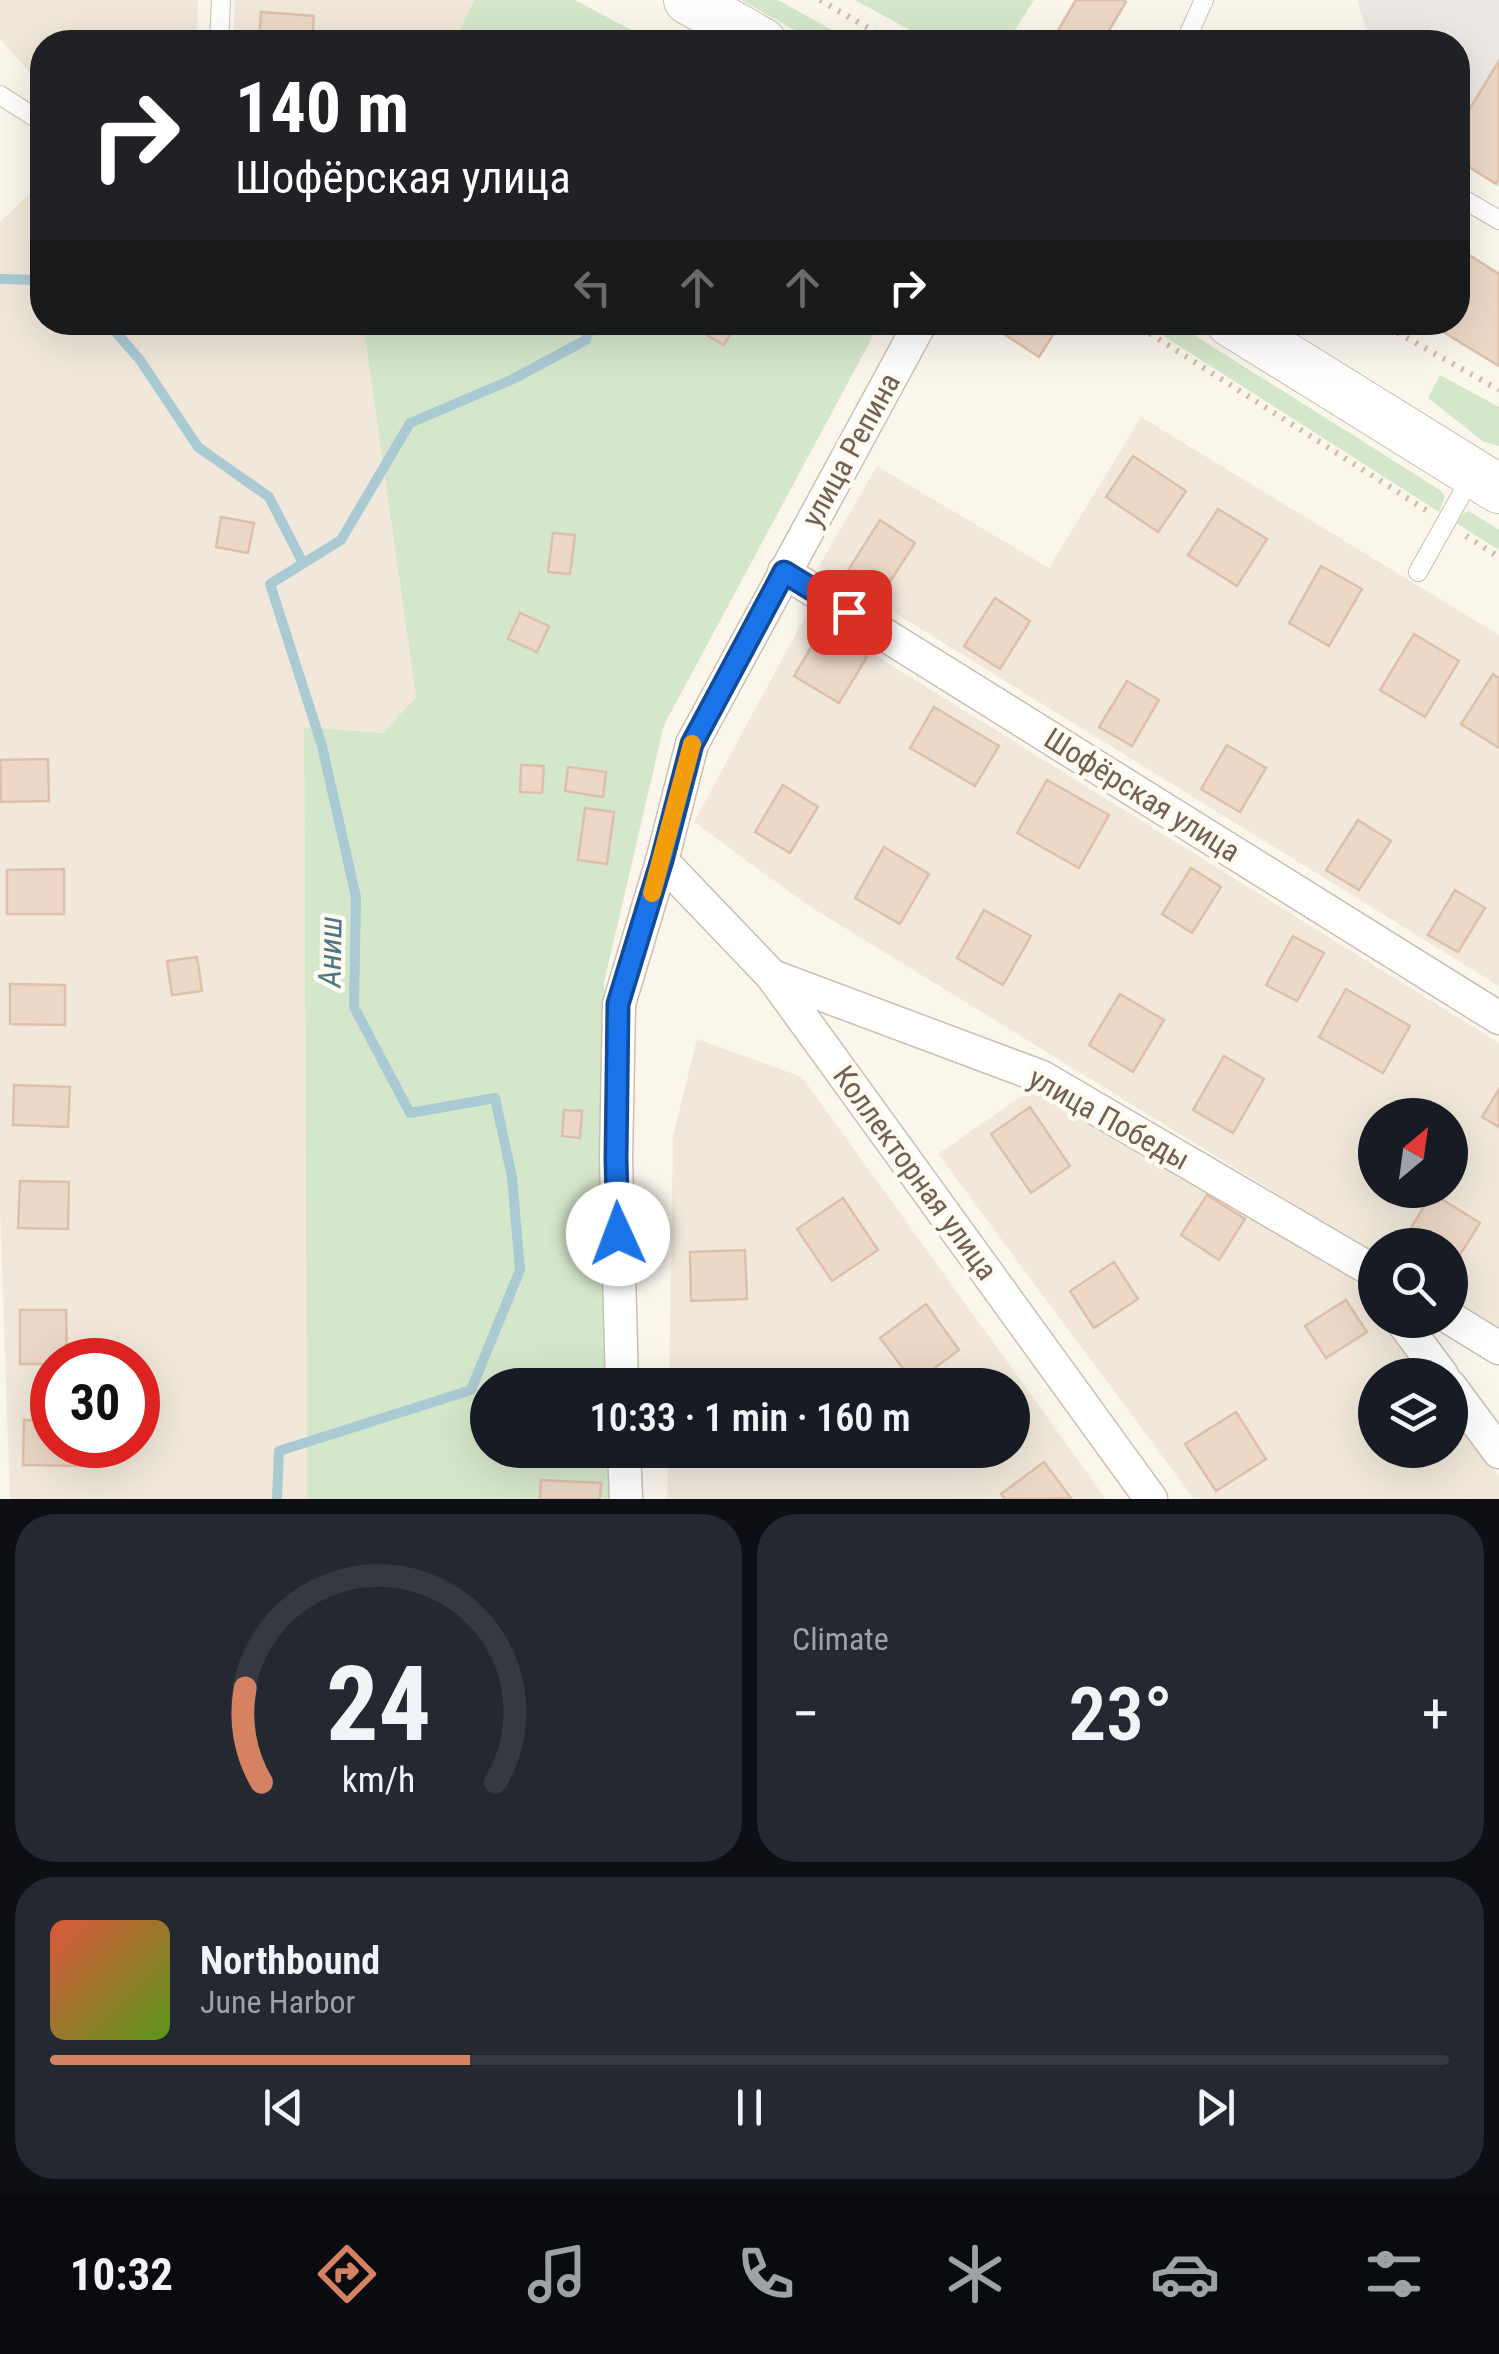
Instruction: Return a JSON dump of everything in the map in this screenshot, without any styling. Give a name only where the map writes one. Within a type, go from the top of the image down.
[{"type":"main road","points":[[688,0],[741,30]]},
{"type":"main road","points":[[1251,335],[1486,481]]},
{"type":"street","name":"улица Репина","points":[[622,1368],[616,1159],[618,1004],[692,744],[914,335]]},
{"type":"street","name":"Шофёрская улица","points":[[784,572],[1499,1018]]},
{"type":"street","name":"Коллекторная улица","points":[[662,860],[772,976],[1151,1499]]},
{"type":"street","name":"улица Победы","points":[[772,976],[1042,1078],[1358,1266]]},
{"type":"street","points":[[1468,1329],[1499,1348]]},
{"type":"street","points":[[1468,1410],[1499,1452]]},
{"type":"street","points":[[625,1468],[626,1499]]},
{"type":"lane","points":[[220,30],[221,0]]},
{"type":"lane","points":[[1190,30],[1204,0]]},
{"type":"lane","points":[[0,95],[30,114]]},
{"type":"lane","points":[[1470,203],[1499,220]]},
{"type":"lane","points":[[1418,572],[1446,523],[1486,481]]},
{"type":"path","points":[[820,0],[871,30]]},
{"type":"path","points":[[1152,335],[1499,557]]},
{"type":"path","points":[[1402,335],[1499,390]]},
{"type":"shaded area","points":[[0,0],[198,0],[197,30],[30,30],[30,73],[0,39]]},
{"type":"shaded area","points":[[235,0],[474,0],[460,30],[234,30]]},
{"type":"shaded area","points":[[1357,0],[1499,0],[1499,186],[1470,168],[1470,30],[1366,30]]},
{"type":"shaded area","points":[[30,193],[30,335],[365,335],[416,697],[383,733],[304,727],[307,1499],[10,1499],[0,1211],[0,222]]},
{"type":"shaded area","points":[[1141,417],[1499,635],[1499,986],[819,566],[877,466],[1049,568]]},
{"type":"shaded area","points":[[807,613],[1499,1043],[1499,1330],[1468,1311],[1468,1228],[1358,1228],[1358,1244],[806,904],[694,822]]},
{"type":"shaded area","points":[[697,1039],[802,1077],[1012,1368],[669,1368],[673,1136]]},
{"type":"shaded area","points":[[1036,1086],[1347,1271],[1358,1286],[1358,1338],[1396,1338],[1411,1358],[1358,1358],[1358,1468],[1468,1468],[1468,1434],[1499,1476],[1499,1499],[1194,1499],[938,1154]]},
{"type":"shaded area","points":[[1030,1394],[1106,1499],[667,1499],[668,1468],[1030,1468]]},
{"type":"green space","points":[[474,0],[575,0],[631,30],[460,30]]},
{"type":"green space","points":[[741,0],[778,0],[832,30],[795,30]]},
{"type":"green space","points":[[855,0],[1034,0],[1015,30],[910,30]]},
{"type":"green space","points":[[365,335],[874,335],[664,725],[604,983],[610,1368],[470,1368],[470,1468],[611,1468],[612,1499],[307,1499],[304,727],[383,733],[416,697]]},
{"type":"green space","points":[[1162,335],[1194,335],[1440,490],[1445,497],[1439,512]]},
{"type":"green space","points":[[1440,375],[1499,407],[1499,446],[1484,442],[1428,398]]},
{"type":"green space","points":[[1469,511],[1499,530],[1499,550],[1456,523]]},
{"type":"building","points":[[1076,0],[1126,2],[1109,30],[1058,30]]},
{"type":"building","points":[[261,12],[314,16],[313,30],[260,30]]},
{"type":"building","points":[[1499,61],[1496,184],[1470,168],[1470,108]]},
{"type":"building","points":[[1470,256],[1499,274],[1499,366],[1448,335],[1470,335]]},
{"type":"building","points":[[706,335],[730,335],[724,345]]},
{"type":"building","points":[[1006,335],[1053,335],[1039,357]]},
{"type":"building","points":[[1133,456],[1186,491],[1158,532],[1106,497]]},
{"type":"building","points":[[1218,509],[1267,539],[1237,586],[1188,555]]},
{"type":"building","points":[[221,517],[254,523],[248,553],[216,547]]},
{"type":"building","points":[[880,520],[915,543],[882,594],[847,572]]},
{"type":"building","points":[[553,533],[575,535],[570,574],[548,572]]},
{"type":"building","points":[[1321,566],[1362,589],[1329,646],[1289,623]]},
{"type":"building","points":[[995,598],[1030,621],[1000,669],[964,646]]},
{"type":"building","points":[[520,613],[549,626],[537,652],[508,639]]},
{"type":"building","points":[[822,629],[867,657],[839,703],[794,676]]},
{"type":"building","points":[[1414,634],[1459,661],[1425,717],[1380,690]]},
{"type":"building","points":[[1493,674],[1499,678],[1499,748],[1461,724]]},
{"type":"building","points":[[1127,681],[1159,700],[1132,746],[1099,727]]},
{"type":"building","points":[[934,707],[999,746],[975,786],[910,748]]},
{"type":"building","points":[[1227,745],[1266,768],[1240,812],[1201,789]]},
{"type":"building","points":[[48,759],[49,801],[1,802],[0,760]]},
{"type":"building","points":[[521,765],[544,766],[542,793],[520,792]]},
{"type":"building","points":[[568,767],[606,772],[603,797],[565,791]]},
{"type":"building","points":[[1047,780],[1109,815],[1079,868],[1017,833]]},
{"type":"building","points":[[783,785],[818,807],[790,853],[755,832]]},
{"type":"building","points":[[585,808],[614,812],[607,864],[578,860]]},
{"type":"building","points":[[1358,820],[1391,841],[1359,890],[1326,870]]},
{"type":"building","points":[[884,847],[929,874],[900,924],[855,898]]},
{"type":"building","points":[[1191,868],[1221,887],[1192,933],[1162,914]]},
{"type":"building","points":[[64,869],[64,914],[7,914],[7,870]]},
{"type":"building","points":[[1455,890],[1485,908],[1458,952],[1428,935]]},
{"type":"building","points":[[984,910],[1031,936],[1003,985],[957,958]]},
{"type":"building","points":[[1293,936],[1324,953],[1297,1001],[1266,985]]},
{"type":"building","points":[[197,957],[202,991],[172,995],[167,961]]},
{"type":"building","points":[[10,984],[65,985],[65,1025],[10,1024]]},
{"type":"building","points":[[1346,989],[1410,1026],[1383,1073],[1319,1037]]},
{"type":"building","points":[[1120,994],[1164,1020],[1133,1072],[1089,1045]]},
{"type":"building","points":[[1224,1056],[1264,1079],[1233,1133],[1193,1110]]},
{"type":"building","points":[[14,1085],[70,1087],[68,1127],[13,1125]]},
{"type":"building","points":[[1499,1089],[1499,1127],[1482,1117]]},
{"type":"building","points":[[1030,1107],[1070,1166],[1031,1193],[991,1134]]},
{"type":"building","points":[[564,1110],[582,1111],[580,1138],[562,1136]]},
{"type":"building","points":[[20,1181],[69,1182],[68,1229],[18,1228]]},
{"type":"building","points":[[1207,1195],[1245,1219],[1219,1260],[1181,1235]]},
{"type":"building","points":[[843,1198],[878,1250],[832,1281],[797,1229]]},
{"type":"building","points":[[1423,1208],[1456,1208],[1480,1223],[1468,1242],[1468,1228],[1411,1228]]},
{"type":"building","points":[[745,1250],[747,1299],[691,1301],[690,1252]]},
{"type":"building","points":[[1114,1262],[1138,1299],[1094,1328],[1070,1291]]},
{"type":"building","points":[[1346,1300],[1358,1318],[1358,1338],[1326,1358],[1305,1326]]},
{"type":"building","points":[[926,1304],[959,1350],[934,1368],[903,1368],[880,1338]]},
{"type":"building","points":[[20,1310],[66,1310],[67,1338],[30,1338],[30,1364],[20,1364]]},
{"type":"building","points":[[1236,1412],[1266,1459],[1216,1491],[1185,1444]]},
{"type":"building","points":[[24,1420],[30,1420],[30,1465],[23,1465]]},
{"type":"building","points":[[1044,1462],[1071,1498],[1005,1499],[1001,1494]]},
{"type":"building","points":[[541,1480],[601,1483],[600,1499],[540,1499]]},
{"type":"waterway","points":[[0,279],[30,280]]},
{"type":"waterway","points":[[118,335],[140,360],[198,447],[269,497],[303,563]]},
{"type":"waterway","name":"Аниш","points":[[277,1499],[279,1451],[471,1390],[520,1270],[512,1177],[495,1098],[410,1113],[354,1007],[356,897],[322,746],[270,584],[341,540],[410,423],[511,380],[586,340],[588,335]]},
{"type":"slow traffic","points":[[652,893],[692,744]]},
{"type":"route","points":[[618,1234],[618,1004],[692,744],[784,572],[849,612]]}]
